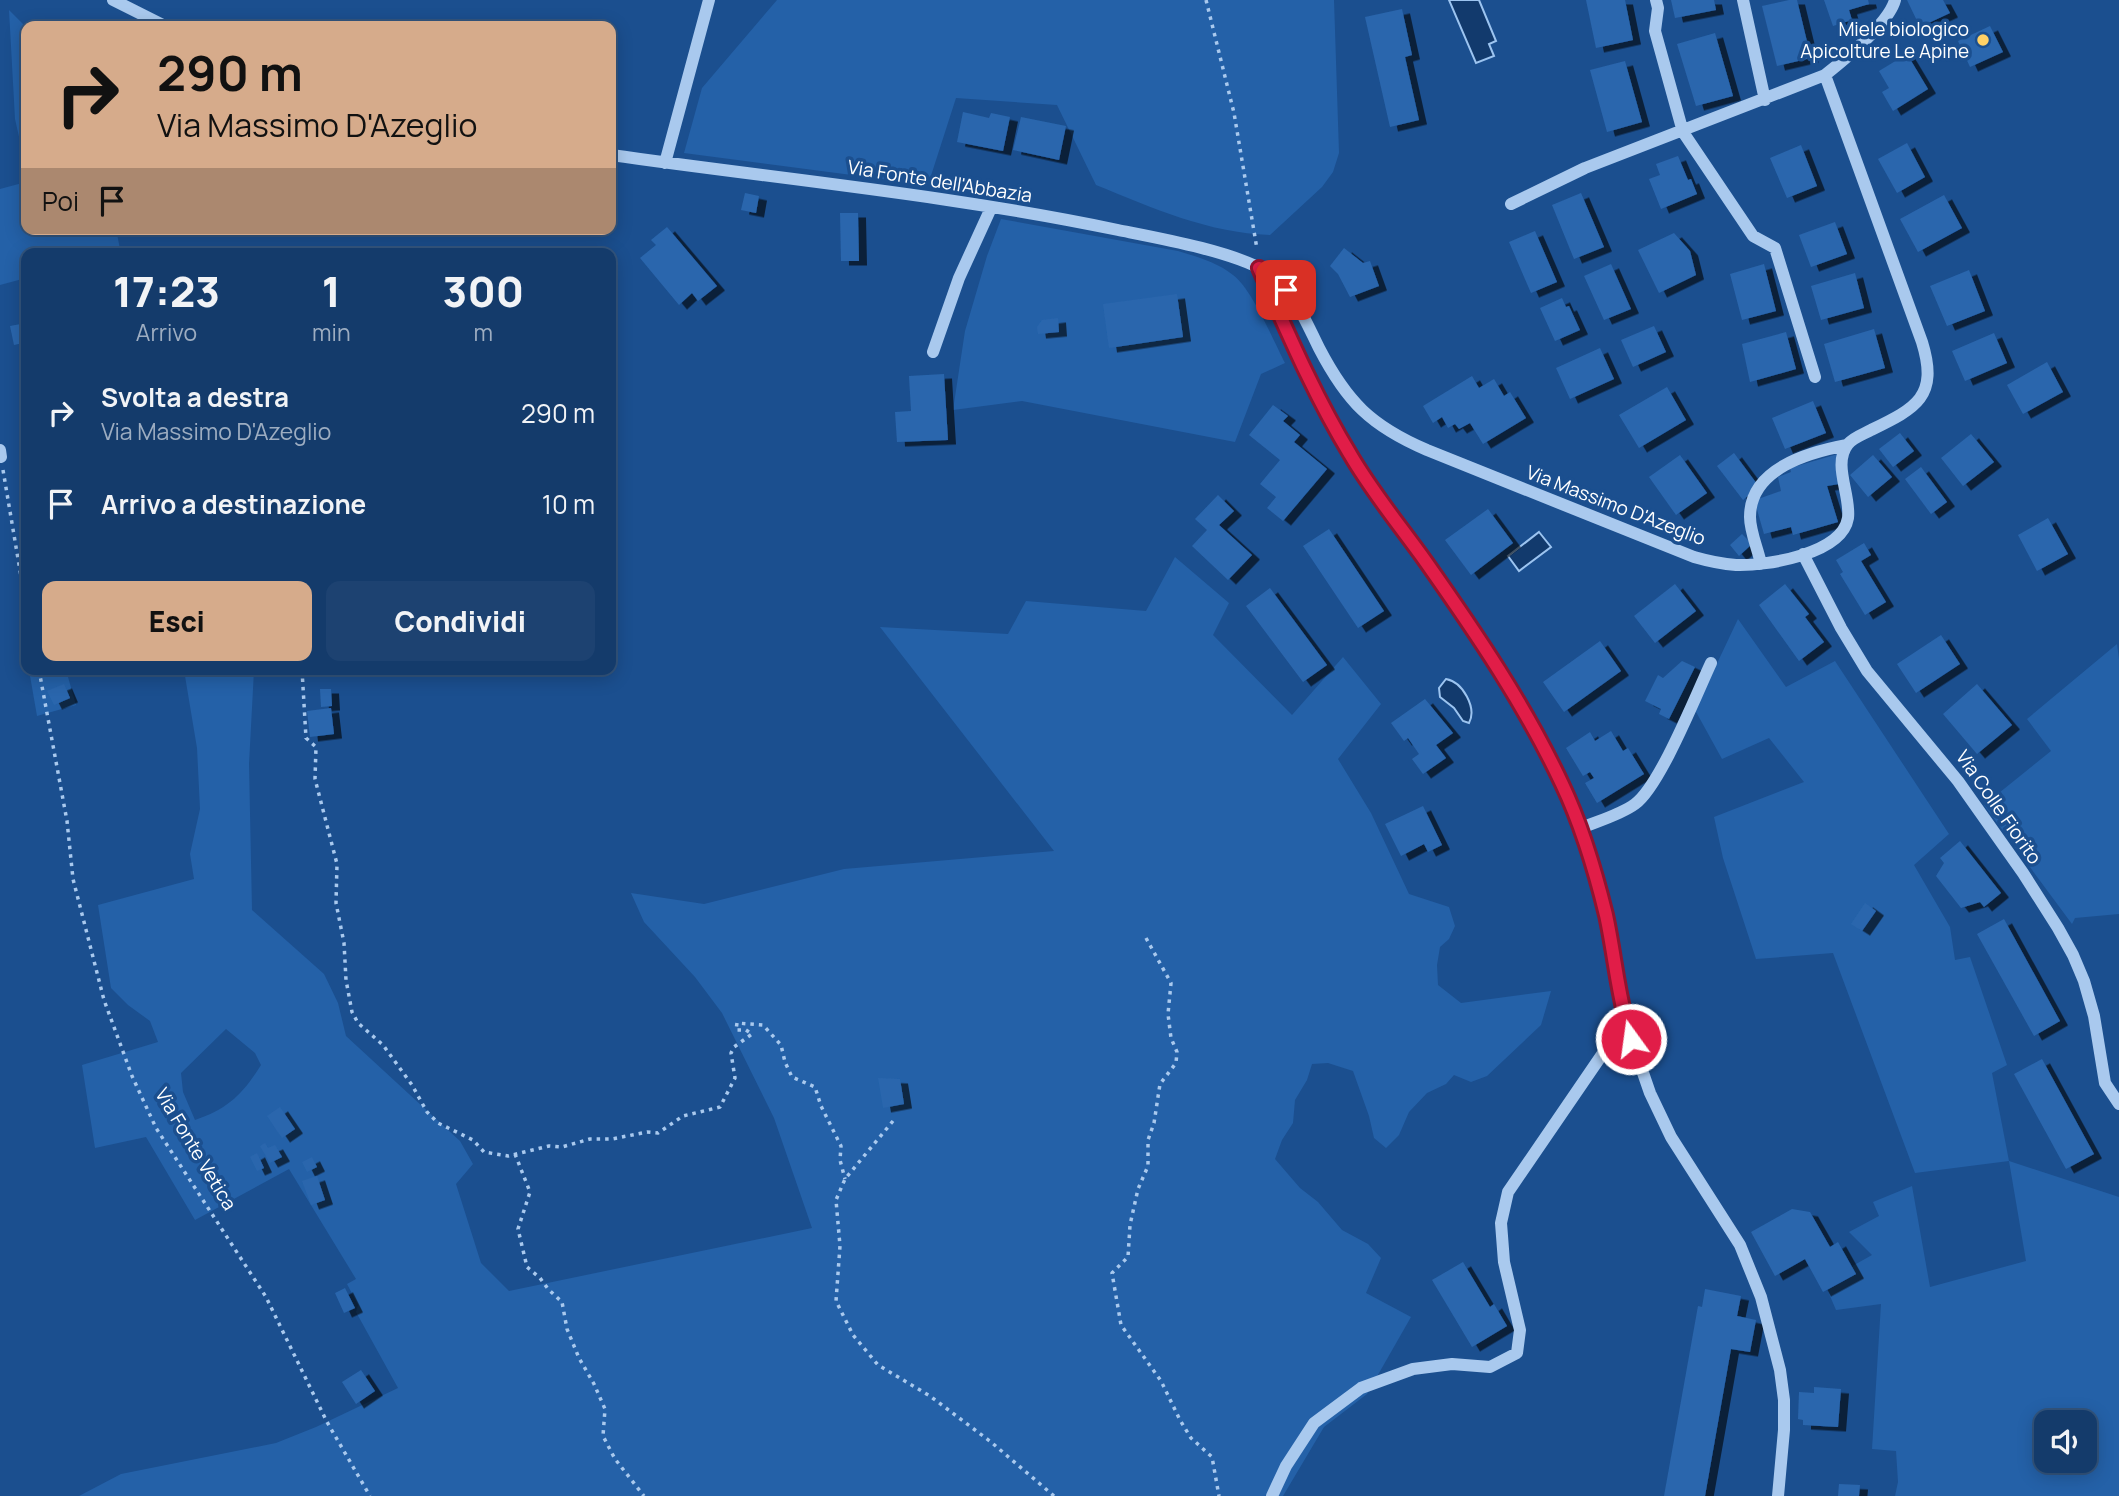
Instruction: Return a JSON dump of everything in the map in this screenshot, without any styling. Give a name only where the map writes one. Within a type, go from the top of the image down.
[{"type":"street","points":[[113,0],[155,21]]},
{"type":"street","points":[[664,163],[709,0]]},
{"type":"street","points":[[1656,0],[1658,8],[1655,31],[1683,132],[1753,236],[1775,248],[1815,377]]},
{"type":"street","points":[[1743,0],[1765,100]]},
{"type":"street","points":[[1511,204],[1585,168],[1825,75],[1871,34],[1895,0]]},
{"type":"street","points":[[1762,564],[1750,514],[1760,487],[1776,472],[1798,458],[1847,445],[1901,416],[1917,403],[1927,384],[1928,370],[1922,342],[1825,75]]},
{"type":"street","name":"Via Fonte dell'Abbazia","points":[[616,156],[794,178],[1135,233],[1259,268]]},
{"type":"street","points":[[933,352],[959,278],[990,208]]},
{"type":"street","points":[[1259,268],[1292,342],[1350,455],[1496,665],[1541,742],[1581,828],[1605,914],[1625,1021],[1650,1093],[1664,1124],[1740,1245],[1761,1297],[1780,1370],[1784,1400],[1784,1430],[1777,1496]]},
{"type":"street","name":"Via Massimo D'Azeglio","points":[[1259,268],[1279,281],[1292,298],[1329,367],[1355,404],[1385,430],[1427,450],[1694,557],[1721,564],[1762,564],[1803,554],[1836,539],[1845,527],[1848,507],[1842,465],[1847,445]]},
{"type":"street","name":"Via Colle Fiorito","points":[[1803,554],[1841,628],[1867,671],[1958,781],[2023,873],[2062,935],[2080,968],[2090,1000],[2104,1077],[2109,1091],[2119,1104]]},
{"type":"street","points":[[1581,828],[1628,809],[1644,796],[1658,774],[1711,663]]},
{"type":"street","points":[[1272,1496],[1286,1466],[1314,1423],[1361,1388],[1413,1369],[1452,1364],[1490,1367],[1517,1353],[1520,1330],[1504,1262],[1501,1223],[1508,1192],[1625,1021]]},
{"type":"street","points":[[2104,1077],[2119,1084]]},
{"type":"path","points":[[1206,0],[1234,113],[1259,268]]},
{"type":"path","points":[[1,453],[21,575]]},
{"type":"path","name":"Via Fonte Vetica","points":[[40,675],[67,821],[73,878],[104,1000],[132,1076],[156,1128],[265,1297],[327,1422],[370,1496]]},
{"type":"path","points":[[302,675],[306,738],[316,747],[316,779],[337,864],[336,903],[344,943],[352,1012],[358,1023],[383,1045],[418,1093],[427,1112],[438,1123],[473,1140],[484,1152],[508,1156],[549,1146],[562,1147],[590,1139],[658,1133],[683,1116],[720,1107],[735,1078],[731,1053],[734,1047],[752,1034],[746,1030],[736,1030],[737,1023],[763,1025],[781,1045],[792,1077],[815,1087],[841,1146],[840,1160],[845,1179]]},
{"type":"path","points":[[1146,938],[1171,983],[1168,1014],[1171,1038],[1177,1052],[1176,1063],[1160,1084],[1154,1123],[1148,1140],[1147,1166],[1138,1189],[1130,1225],[1128,1257],[1112,1273],[1113,1287],[1121,1325],[1161,1381],[1191,1438],[1212,1457],[1219,1496]]},
{"type":"path","points":[[893,1121],[845,1179],[836,1200],[840,1246],[836,1301],[853,1335],[878,1365],[930,1396],[991,1442],[1054,1496]]},
{"type":"path","points":[[515,1154],[530,1192],[518,1229],[527,1267],[562,1302],[567,1329],[579,1359],[605,1409],[603,1436],[615,1459],[644,1496]]},
{"type":"shaded area","points":[[777,0],[1334,0],[1339,153],[1333,172],[1322,187],[1270,235],[1225,230],[1203,224],[1096,185],[1057,105],[956,98],[928,185],[684,153],[702,88]]},
{"type":"shaded area","points":[[1449,0],[1479,0],[1496,41],[1489,44],[1494,56],[1476,63]]},
{"type":"shaded area","points":[[9,10],[21,22],[21,146],[15,119]]},
{"type":"shaded area","points":[[21,183],[21,235],[117,235],[120,248],[21,248],[21,279],[0,285],[0,189]]},
{"type":"shaded area","points":[[1001,219],[1178,251],[1207,260],[1233,275],[1255,303],[1285,363],[1261,374],[1235,442],[1022,401],[953,410],[965,331]]},
{"type":"shaded area","points":[[1539,532],[1551,547],[1519,571],[1508,556]]},
{"type":"shaded area","points":[[1175,557],[1229,603],[1213,635],[1292,715],[1343,657],[1381,704],[1338,759],[1371,813],[1409,894],[1449,907],[1455,926],[1449,939],[1440,947],[1438,985],[1461,1003],[1551,991],[1541,1025],[1487,1076],[1471,1082],[1454,1075],[1446,1084],[1427,1093],[1409,1112],[1399,1135],[1386,1148],[1374,1138],[1353,1071],[1328,1063],[1312,1064],[1307,1080],[1295,1100],[1293,1123],[1282,1140],[1275,1159],[1342,1230],[1368,1244],[1381,1258],[1366,1293],[1411,1317],[1367,1394],[1324,1427],[1283,1496],[79,1496],[121,1474],[276,1443],[398,1388],[356,1312],[358,1305],[347,1284],[356,1279],[289,1169],[195,1220],[146,1137],[95,1148],[82,1065],[158,1042],[150,1021],[111,988],[98,905],[194,879],[190,854],[200,809],[197,748],[185,675],[254,675],[249,764],[252,910],[324,974],[338,1003],[346,1036],[460,1141],[473,1164],[456,1184],[481,1263],[509,1291],[812,1228],[774,1118],[722,1013],[695,977],[644,922],[631,893],[704,904],[844,869],[1054,851],[880,627],[1008,634],[1026,601],[1146,611]],"holes":[[[226,1029],[255,1053],[261,1065],[234,1099],[217,1111],[195,1120],[183,1092],[181,1073]]]},
{"type":"shaded area","points":[[1738,619],[1786,687],[1835,661],[1949,834],[1914,865],[1950,927],[1955,960],[1970,957],[2007,1065],[1992,1073],[2009,1161],[1915,1173],[1833,953],[1756,959],[1723,858],[1714,817],[1804,782],[1769,738],[1722,759],[1695,710]]},
{"type":"shaded area","points":[[2117,644],[2119,914],[2075,918],[2072,924],[1984,805],[2051,751],[2027,719]]},
{"type":"shaded area","points":[[30,675],[67,675],[76,705],[37,716]]},
{"type":"shaded area","points":[[1446,679],[1458,685],[1467,697],[1471,710],[1469,723],[1463,721],[1454,708],[1440,697],[1439,688]]},
{"type":"shaded area","points":[[2009,1161],[2119,1197],[2119,1496],[1895,1496],[1898,1482],[1896,1451],[1872,1449],[1881,1304],[1836,1310],[1824,1282],[1872,1255],[1849,1232],[1879,1216],[1873,1202],[1912,1186],[1930,1287],[2026,1261]]},
{"type":"building","points":[[1586,0],[1625,0],[1633,40],[1596,48]]},
{"type":"building","points":[[1671,0],[1714,0],[1716,10],[1675,18]]},
{"type":"building","points":[[1797,0],[1811,58],[1777,66],[1762,6]]},
{"type":"building","points":[[1824,0],[1868,0],[1869,4],[1849,10],[1852,20],[1833,26]]},
{"type":"building","points":[[1907,0],[1943,0],[1950,13],[1920,27]]},
{"type":"building","points":[[1402,9],[1412,55],[1405,57],[1419,120],[1390,127],[1365,17]]},
{"type":"building","points":[[1990,26],[2003,52],[1970,67],[1958,41]]},
{"type":"building","points":[[1715,33],[1733,96],[1696,106],[1677,44]]},
{"type":"building","points":[[1907,54],[1928,89],[1893,111],[1882,92],[1889,88],[1879,71]]},
{"type":"building","points":[[1625,61],[1642,122],[1607,132],[1590,70]]},
{"type":"building","points":[[963,112],[989,118],[991,113],[1010,117],[1003,151],[957,142]]},
{"type":"building","points":[[1021,117],[1066,126],[1059,160],[1013,150]]},
{"type":"building","points":[[1907,143],[1925,177],[1897,193],[1878,159]]},
{"type":"building","points":[[1801,145],[1817,186],[1787,198],[1770,158]]},
{"type":"building","points":[[1678,156],[1697,194],[1661,209],[1649,179],[1660,175],[1656,164]]},
{"type":"building","points":[[745,193],[759,196],[756,213],[741,210]]},
{"type":"building","points":[[1581,193],[1604,247],[1574,259],[1552,205]]},
{"type":"building","points":[[1944,195],[1962,228],[1918,252],[1900,219]]},
{"type":"building","points":[[840,213],[858,213],[859,261],[841,261]]},
{"type":"building","points":[[1835,222],[1847,254],[1811,267],[1799,235]]},
{"type":"building","points":[[667,227],[717,286],[698,301],[692,293],[679,305],[640,258],[656,245],[651,240]]},
{"type":"building","points":[[1535,231],[1557,282],[1531,293],[1509,242]]},
{"type":"building","points":[[1674,233],[1690,251],[1696,275],[1659,293],[1638,250]]},
{"type":"building","points":[[1344,248],[1363,263],[1370,261],[1379,286],[1350,297],[1338,274],[1330,266]]},
{"type":"building","points":[[1611,264],[1631,309],[1604,320],[1584,276]]},
{"type":"building","points":[[1764,264],[1776,311],[1742,320],[1730,274]]},
{"type":"building","points":[[1969,270],[1985,311],[1947,326],[1930,286]]},
{"type":"building","points":[[1855,273],[1864,308],[1821,320],[1811,286]]},
{"type":"building","points":[[1177,294],[1183,337],[1109,348],[1103,304]]},
{"type":"building","points":[[1562,298],[1566,307],[1569,306],[1580,330],[1555,341],[1540,308]]},
{"type":"building","points":[[1058,318],[1059,332],[1038,334],[1037,327],[1042,320]]},
{"type":"building","points":[[21,324],[21,343],[14,345],[10,326]]},
{"type":"building","points":[[1654,326],[1666,352],[1633,367],[1621,340]]},
{"type":"building","points":[[1874,329],[1885,368],[1835,382],[1824,344]]},
{"type":"building","points":[[1786,332],[1796,369],[1750,382],[1742,344]]},
{"type":"building","points":[[1994,333],[2007,363],[1965,381],[1952,351]]},
{"type":"building","points":[[1600,348],[1614,379],[1570,399],[1556,368]]},
{"type":"building","points":[[2047,362],[2063,392],[2023,414],[2007,385]]},
{"type":"building","points":[[944,374],[948,440],[897,442],[895,412],[911,411],[909,376]]},
{"type":"building","points":[[1472,376],[1479,388],[1494,379],[1504,396],[1510,392],[1526,418],[1483,444],[1470,423],[1459,429],[1455,424],[1448,428],[1442,417],[1433,423],[1423,406]]},
{"type":"building","points":[[1667,387],[1686,420],[1639,448],[1619,415]]},
{"type":"building","points":[[1813,401],[1826,433],[1785,449],[1772,418]]},
{"type":"building","points":[[1273,405],[1288,416],[1283,421],[1300,435],[1294,442],[1327,469],[1283,521],[1267,508],[1276,497],[1260,484],[1280,460],[1249,435]]},
{"type":"building","points":[[1900,433],[1914,451],[1893,467],[1879,449]]},
{"type":"building","points":[[1971,434],[1994,462],[1963,486],[1941,458]]},
{"type":"building","points":[[1734,453],[1757,484],[1743,500],[1717,466]]},
{"type":"building","points":[[1838,454],[1839,484],[1827,486],[1838,522],[1793,535],[1791,527],[1764,534],[1756,506],[1758,499],[1781,491],[1778,477],[1791,472],[1790,468]]},
{"type":"building","points":[[1680,455],[1707,493],[1676,515],[1649,477]]},
{"type":"building","points":[[1873,455],[1892,477],[1868,497],[1850,475]]},
{"type":"building","points":[[1921,467],[1947,502],[1931,514],[1905,479]]},
{"type":"building","points":[[1218,495],[1234,511],[1219,525],[1252,555],[1228,580],[1192,546],[1207,530],[1195,519]]},
{"type":"building","points":[[1488,509],[1513,543],[1471,575],[1445,540]]},
{"type":"building","points":[[2048,518],[2068,554],[2037,571],[2018,535]]},
{"type":"building","points":[[1329,529],[1384,611],[1358,628],[1303,546]]},
{"type":"building","points":[[1742,534],[1752,544],[1739,556],[1730,545]]},
{"type":"building","points":[[1864,543],[1871,555],[1861,561],[1886,602],[1865,615],[1840,574],[1843,572],[1836,560]]},
{"type":"building","points":[[1675,584],[1696,611],[1655,643],[1634,616]]},
{"type":"building","points":[[1785,584],[1809,614],[1805,617],[1824,642],[1799,661],[1759,605]]},
{"type":"building","points":[[1270,588],[1327,665],[1303,682],[1246,606]]},
{"type":"building","points":[[1941,635],[1960,664],[1916,693],[1897,664]]},
{"type":"building","points":[[1600,641],[1621,671],[1564,712],[1543,682]]},
{"type":"building","points":[[1682,661],[1695,667],[1669,719],[1659,714],[1661,709],[1645,701],[1658,675],[1663,678]]},
{"type":"building","points":[[64,684],[70,698],[54,705],[47,691]]},
{"type":"building","points":[[1977,684],[2012,725],[1977,754],[1943,714]]},
{"type":"building","points":[[320,689],[331,689],[332,706],[321,707]]},
{"type":"building","points":[[1425,699],[1453,733],[1436,745],[1446,758],[1423,774],[1412,759],[1419,754],[1408,738],[1404,741],[1391,723]]},
{"type":"building","points":[[331,708],[334,734],[310,737],[307,711]]},
{"type":"building","points":[[1611,731],[1623,751],[1628,748],[1644,774],[1597,803],[1585,783],[1594,778],[1590,772],[1583,776],[1566,748],[1590,732],[1595,741]]},
{"type":"building","points":[[1423,806],[1442,845],[1428,852],[1424,844],[1401,856],[1385,824]]},
{"type":"building","points":[[1960,841],[2001,893],[1984,907],[1980,902],[1961,908],[1936,876],[1944,863],[1940,858]]},
{"type":"building","points":[[1865,903],[1876,911],[1862,931],[1851,924]]},
{"type":"building","points":[[2004,919],[2060,1021],[2034,1036],[1977,934]]},
{"type":"building","points":[[2042,1059],[2094,1154],[2066,1169],[2014,1074]]},
{"type":"building","points":[[878,1078],[900,1079],[904,1104],[883,1108]]},
{"type":"building","points":[[280,1107],[295,1129],[282,1138],[267,1116]]},
{"type":"building","points":[[265,1143],[268,1148],[275,1145],[282,1157],[270,1163],[260,1146]]},
{"type":"building","points":[[257,1153],[264,1168],[257,1171],[250,1157]]},
{"type":"building","points":[[312,1157],[317,1167],[307,1172],[302,1162]]},
{"type":"building","points":[[317,1176],[325,1200],[311,1205],[302,1181]]},
{"type":"building","points":[[1792,1209],[1810,1212],[1830,1247],[1838,1242],[1856,1274],[1823,1292],[1805,1259],[1775,1276],[1751,1232]]},
{"type":"building","points":[[1463,1262],[1490,1307],[1494,1304],[1507,1326],[1472,1347],[1432,1280]]},
{"type":"building","points":[[345,1288],[355,1308],[344,1313],[335,1293]]},
{"type":"building","points":[[1705,1289],[1741,1296],[1737,1316],[1756,1320],[1750,1352],[1731,1349],[1705,1496],[1664,1496],[1698,1306],[1702,1307]]},
{"type":"building","points":[[361,1370],[375,1391],[356,1404],[342,1382]]},
{"type":"building","points":[[1814,1387],[1841,1389],[1838,1427],[1803,1425],[1803,1420],[1798,1419],[1799,1392],[1814,1393]]},
{"type":"building","points":[[1839,1484],[1860,1485],[1859,1496],[1838,1496]]},
{"type":"place","name":"Miele biologico Apicolture Le Apine","points":[[1983,40]]},
{"type":"route","points":[[1286,290],[1279,281],[1259,268],[1292,342],[1350,455],[1496,665],[1562,783],[1581,828],[1594,871],[1631,1039]]}]
